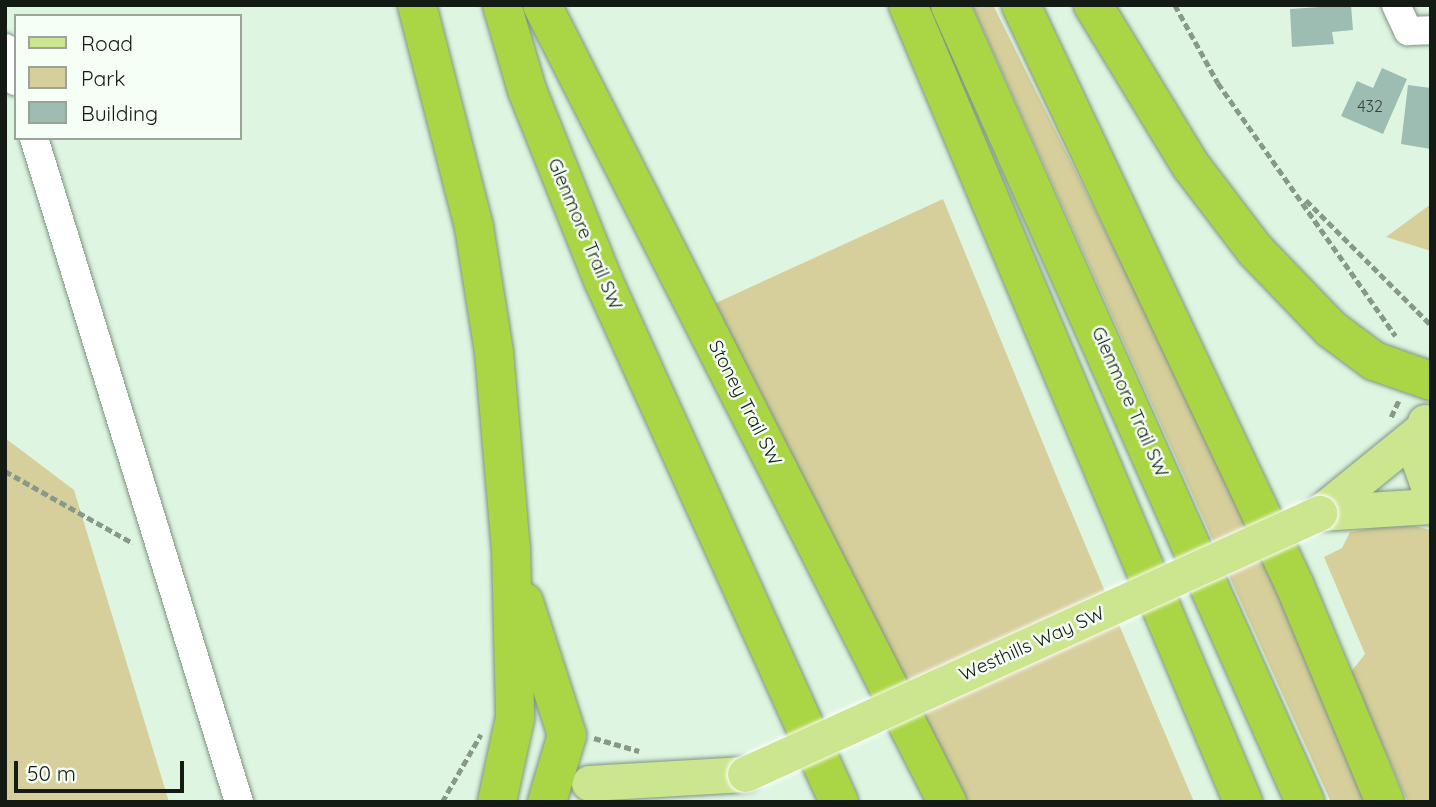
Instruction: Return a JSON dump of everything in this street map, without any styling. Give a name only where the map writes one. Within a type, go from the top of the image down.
[{"type":"highway","points":[[417,5],[486,292],[511,549],[515,718],[497,802]]},
{"type":"highway","name":"Glenmore Trail SW","points":[[502,5],[527,90],[603,280],[839,802]]},
{"type":"highway","name":"Stoney Trail SW","points":[[542,5],[947,802]]},
{"type":"highway","points":[[908,5],[1243,802]]},
{"type":"highway","name":"Glenmore Trail SW","points":[[950,5],[1305,802]]},
{"type":"highway","points":[[1021,5],[1289,573],[1385,802]]},
{"type":"highway","points":[[1093,5],[1191,166],[1255,250],[1331,329],[1374,361],[1431,381]]},
{"type":"highway","points":[[511,549],[567,735],[549,802]]},
{"type":"main road","points":[[1425,422],[1419,473],[1431,494]]},
{"type":"main road","name":"Westhills Way SW","points":[[716,802],[745,775],[1319,513],[1425,422]]},
{"type":"main road","name":"Westhills Way SW","points":[[1319,513],[1431,506]]},
{"type":"main road","name":"Westhills Way SW","points":[[589,783],[745,775]]},
{"type":"main road","points":[[549,802],[589,783],[609,785],[635,802]]},
{"type":"street","points":[[1396,5],[1397,20],[1408,31],[1431,30]]},
{"type":"street","points":[[5,48],[14,75]]},
{"type":"street","points":[[35,140],[168,562],[239,802]]},
{"type":"path","points":[[1175,5],[1219,83],[1401,340]]},
{"type":"path","points":[[1300,195],[1431,325]]},
{"type":"path","points":[[5,471],[168,562]]},
{"type":"path","points":[[442,802],[476,736],[492,731]]},
{"type":"green space","points":[[972,5],[993,5],[1198,417],[1371,802],[1331,802]]},
{"type":"green space","points":[[943,199],[1194,802],[968,802],[707,307]]},
{"type":"green space","points":[[1431,204],[1431,251],[1386,237]]},
{"type":"green space","points":[[5,438],[74,490],[169,802],[5,802]]},
{"type":"green space","points":[[1401,523],[1431,530],[1431,802],[1408,802],[1350,673],[1365,654],[1324,557],[1342,548],[1350,532]]},
{"type":"building","points":[[1351,5],[1353,30],[1332,32],[1334,44],[1292,47],[1290,9]]},
{"type":"building","points":[[1382,68],[1407,79],[1383,134],[1341,116],[1357,81],[1373,88]]},
{"type":"building","points":[[1408,85],[1431,88],[1431,149],[1401,144]]}]
